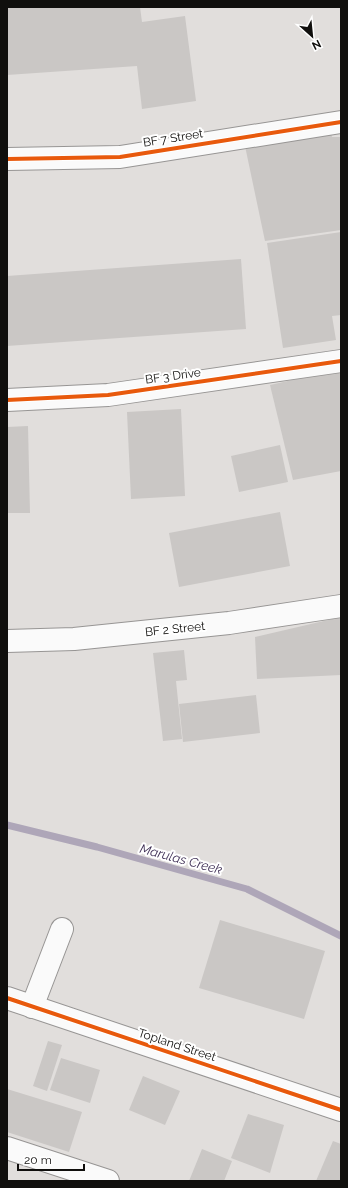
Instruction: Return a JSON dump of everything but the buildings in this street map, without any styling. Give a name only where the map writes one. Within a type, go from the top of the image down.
[{"type":"street","name":"BF 7 Street","points":[[7,159],[120,157],[341,122]]},
{"type":"street","name":"BF 3 Drive","points":[[7,400],[108,395],[341,361]]},
{"type":"street","name":"BF 2 Street","points":[[7,641],[74,639],[128,634],[229,623],[341,606]]},
{"type":"street","points":[[32,1007],[62,929]]},
{"type":"street","name":"Topland Street","points":[[7,998],[341,1110]]},
{"type":"street","points":[[7,1148],[108,1181]]},
{"type":"waterway","name":"Marulas Creek","points":[[7,825],[97,847],[247,889],[341,936]]},
{"type":"cycle path","points":[[7,159],[120,157],[341,122]]},
{"type":"cycle path","points":[[7,400],[108,395],[341,361]]},
{"type":"cycle path","points":[[7,998],[341,1110]]}]
